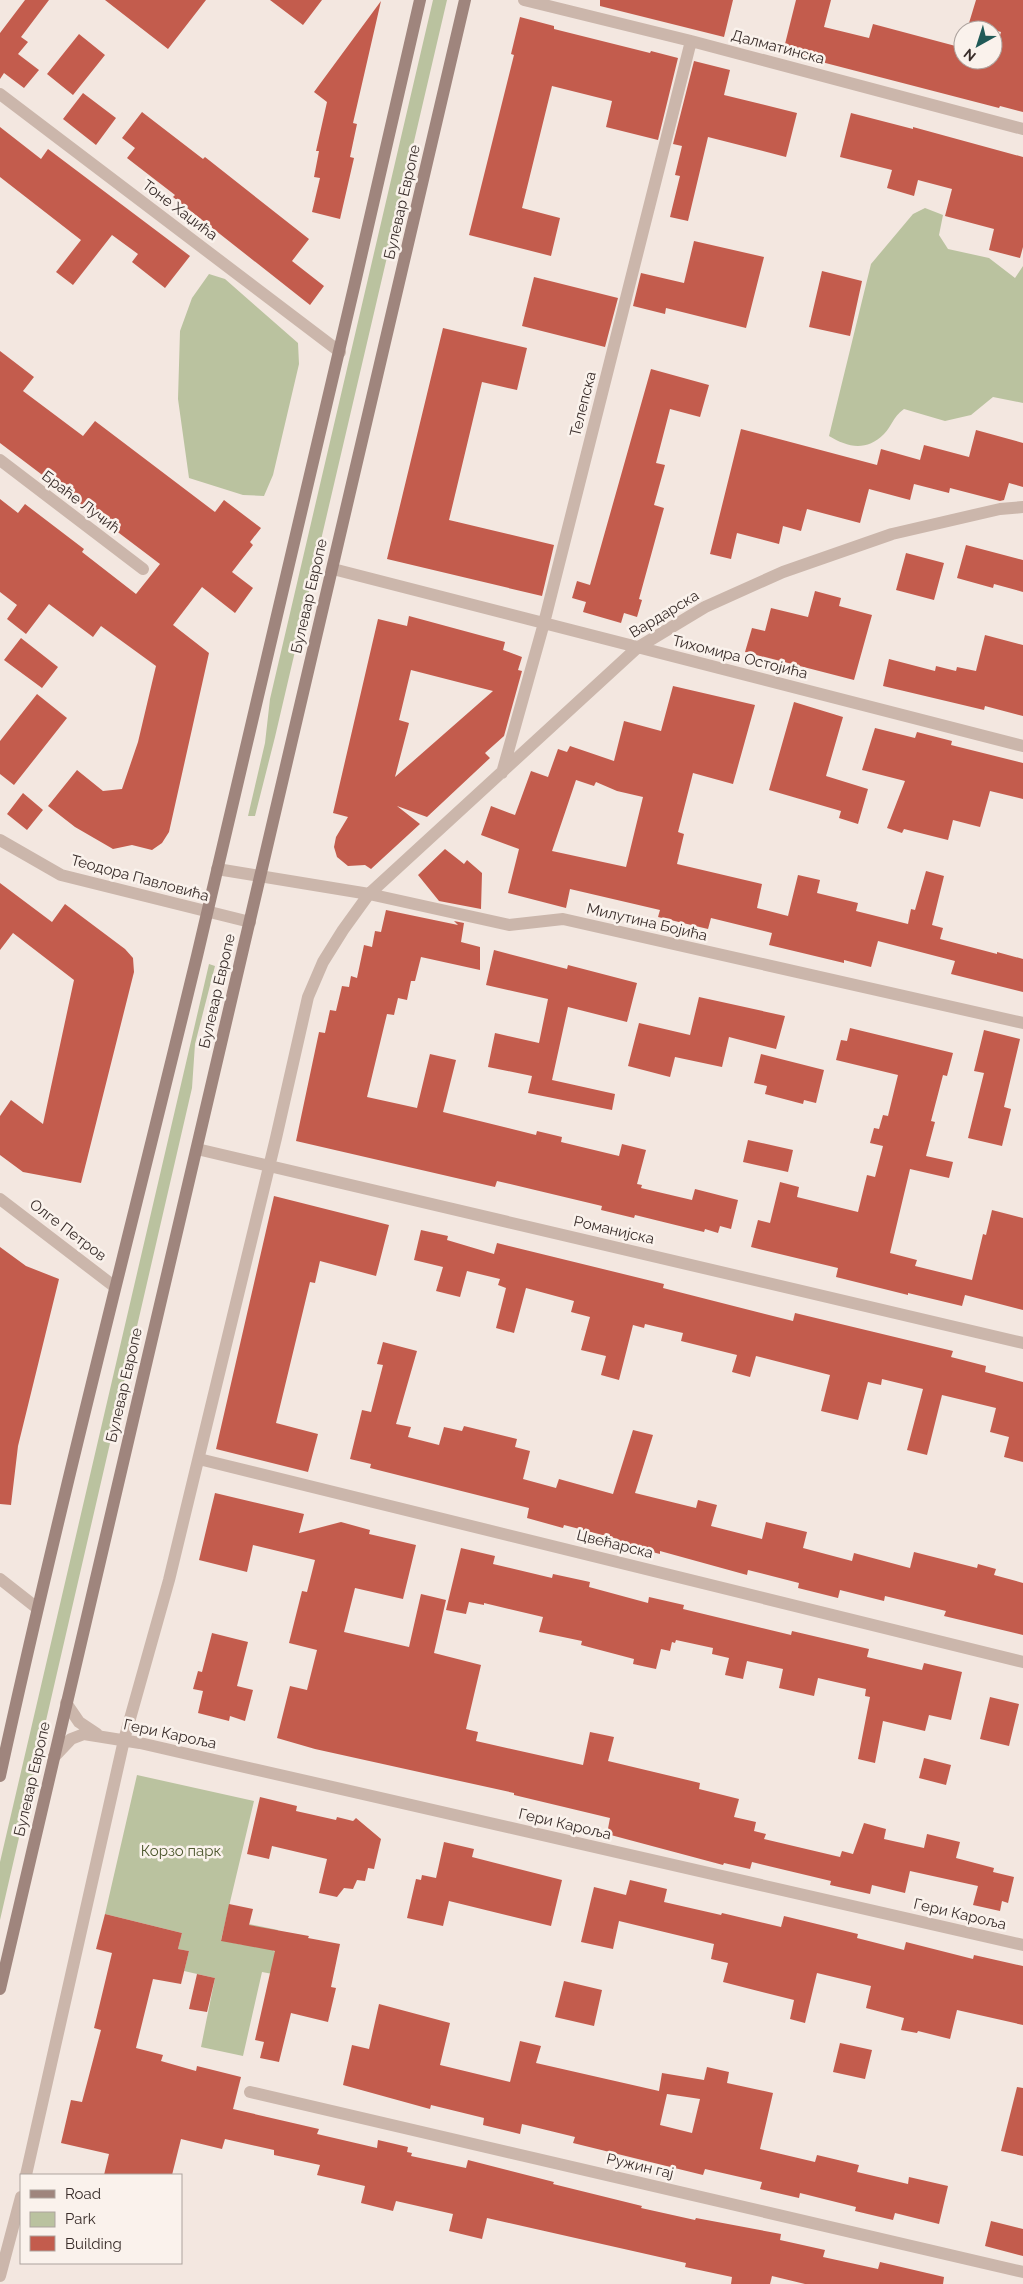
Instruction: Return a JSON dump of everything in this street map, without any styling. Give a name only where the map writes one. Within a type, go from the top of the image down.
[{"type":"main road","name":"Булевар Европе","points":[[0,1776],[37,1608],[207,912],[340,352],[420,0]]},
{"type":"main road","name":"Булевар Европе","points":[[0,1989],[465,0]]},
{"type":"street","name":"Далматинска","points":[[524,0],[691,41],[1023,129]]},
{"type":"street","name":"Телепска","points":[[502,773],[544,623],[691,41]]},
{"type":"street","name":"Тоне Хаџића","points":[[0,94],[340,352]]},
{"type":"street","name":"Браће Лучић","points":[[0,460],[142,569]]},
{"type":"street","name":"Вардарска","points":[[369,894],[637,648],[705,607],[832,554],[892,534],[1000,509],[1023,507]]},
{"type":"street","name":"Тихомира Остојића","points":[[333,569],[1023,746]]},
{"type":"street","name":"Теодора Павловића","points":[[0,840],[61,875],[250,922]]},
{"type":"street","name":"Милутина Бојића","points":[[217,869],[369,894],[509,925],[563,919],[1023,1023]]},
{"type":"street","points":[[26,2174],[124,1740],[169,1580],[308,998],[323,962],[342,930],[369,894]]},
{"type":"street","name":"Романијска","points":[[197,1149],[1023,1343]]},
{"type":"street","name":"Олге Петров","points":[[0,1198],[116,1287]]},
{"type":"street","name":"Цвећарска","points":[[199,1459],[1023,1662]]},
{"type":"street","points":[[0,1579],[37,1608]]},
{"type":"street","name":"Гери Кароља","points":[[66,1703],[79,1722],[100,1736]]},
{"type":"street","name":"Гери Кароља","points":[[53,1758],[66,1743],[84,1734],[124,1740],[1023,1945]]},
{"type":"street","name":"Ружин гај","points":[[250,2092],[1023,2272]]},
{"type":"street","points":[[0,2276],[20,2201]]},
{"type":"green space","points":[[433,0],[447,0],[275,737],[255,816],[248,816],[265,743],[270,699]]},
{"type":"green space","points":[[925,208],[943,215],[939,235],[948,249],[989,258],[1015,278],[1023,266],[1023,403],[993,397],[971,415],[945,421],[904,409],[887,431],[877,440],[856,446],[843,443],[829,436],[871,264],[913,214]]},
{"type":"green space","points":[[209,274],[225,279],[298,343],[299,364],[273,475],[264,496],[243,495],[189,478],[178,399],[180,331],[192,298]]},
{"type":"green space","points":[[209,964],[215,966],[195,1044],[192,1088],[0,1920],[0,1862]]},
{"type":"green space","name":"Корзо парк","points":[[137,1775],[254,1801],[221,1940],[243,1945],[249,1924],[278,1930],[273,1951],[303,1957],[299,1979],[262,1972],[243,2056],[201,2047],[215,1978],[184,1971],[189,1951],[178,1949],[182,1933],[105,1914]]},
{"type":"building","points":[[25,0],[49,0],[21,37],[28,42],[18,54],[39,70],[24,88],[4,73],[0,79],[0,33]]},
{"type":"building","points":[[105,0],[206,0],[168,49]]},
{"type":"building","points":[[270,0],[322,0],[303,25]]},
{"type":"building","points":[[600,0],[733,0],[724,37],[600,6]]},
{"type":"building","points":[[796,0],[831,0],[824,27],[869,38],[873,24],[953,45],[953,70],[1003,70],[1003,20],[970,20],[976,0],[1023,0],[1023,112],[1000,106],[999,108],[783,52]]},
{"type":"building","points":[[381,1],[353,123],[357,124],[350,157],[354,158],[340,219],[312,212],[320,178],[314,177],[319,151],[316,151],[327,102],[314,92]]},
{"type":"building","points":[[520,17],[554,26],[554,29],[650,53],[651,51],[678,58],[658,140],[606,127],[612,101],[552,86],[522,208],[560,218],[551,256],[469,235],[514,55],[511,54]]},
{"type":"building","points":[[79,34],[105,55],[73,95],[47,74]]},
{"type":"building","points":[[694,61],[730,70],[724,95],[797,113],[786,157],[708,137],[688,221],[670,217],[680,176],[675,175],[682,146],[673,144]]},
{"type":"building","points":[[83,93],[116,118],[96,145],[63,119]]},
{"type":"building","points":[[142,112],[203,159],[205,157],[309,239],[292,261],[324,286],[310,305],[173,197],[175,195],[127,158],[135,148],[122,138]]},
{"type":"building","points":[[851,113],[913,129],[913,127],[1023,157],[1023,247],[1020,258],[989,250],[994,229],[945,216],[952,189],[918,180],[914,196],[887,188],[892,170],[840,157]]},
{"type":"building","points":[[0,127],[41,159],[48,149],[190,256],[165,288],[132,262],[138,254],[112,235],[73,285],[56,272],[81,240],[0,177]]},
{"type":"building","points":[[694,241],[764,257],[746,328],[666,308],[665,314],[633,306],[641,273],[684,283]]},
{"type":"building","points":[[822,271],[862,281],[850,336],[809,327]]},
{"type":"building","points":[[534,277],[618,298],[605,347],[522,326]]},
{"type":"building","points":[[443,328],[527,348],[517,390],[482,382],[449,520],[554,545],[542,596],[387,559]]},
{"type":"building","points":[[0,351],[34,377],[23,391],[83,436],[95,421],[215,512],[224,500],[261,528],[250,542],[253,545],[232,572],[253,588],[235,613],[202,587],[173,625],[209,653],[169,832],[162,843],[152,850],[132,845],[113,849],[75,827],[48,806],[77,770],[103,791],[122,789],[138,742],[156,666],[101,626],[93,637],[49,604],[26,634],[7,619],[17,605],[0,592],[0,499],[18,513],[25,504],[84,549],[82,552],[136,594],[160,564],[0,443]]},
{"type":"building","points":[[651,369],[709,385],[700,417],[670,409],[656,463],[665,465],[654,505],[664,508],[639,599],[642,600],[637,617],[624,613],[621,623],[583,612],[586,602],[572,598],[577,581],[590,585]]},
{"type":"building","points":[[741,429],[877,465],[881,449],[920,460],[924,445],[969,457],[976,430],[1023,443],[1023,487],[1009,483],[1004,500],[1000,501],[950,488],[949,493],[914,484],[910,500],[869,489],[860,523],[807,509],[801,531],[783,526],[779,544],[737,533],[731,559],[710,554]]},
{"type":"building","points":[[966,545],[1023,560],[1023,592],[994,584],[993,588],[957,578]]},
{"type":"building","points":[[906,553],[944,563],[934,600],[896,590]]},
{"type":"building","points":[[815,591],[841,598],[839,606],[872,615],[854,680],[745,652],[752,628],[765,631],[771,608],[808,617]]},
{"type":"building","points":[[409,616],[505,642],[503,650],[522,657],[518,670],[522,671],[504,736],[485,753],[490,758],[427,817],[397,806],[420,824],[371,869],[365,865],[348,866],[337,857],[334,847],[336,837],[348,817],[333,813],[378,619],[407,626]],"holes":[[[411,670],[493,691],[395,777],[409,723],[399,720]]]},
{"type":"building","points":[[985,635],[1023,645],[1023,716],[985,706],[984,710],[883,686],[889,659],[935,671],[936,666],[956,671],[957,667],[976,671]]},
{"type":"building","points":[[21,638],[58,667],[42,688],[4,660]]},
{"type":"building","points":[[673,686],[755,705],[733,784],[693,773],[678,832],[684,834],[677,864],[762,884],[757,908],[788,916],[798,875],[820,880],[817,893],[858,903],[856,911],[908,924],[911,909],[915,910],[926,871],[944,876],[932,925],[943,928],[940,939],[1023,959],[1023,992],[951,974],[955,961],[878,941],[871,967],[844,960],[844,963],[769,945],[772,933],[711,918],[708,929],[658,917],[660,910],[570,889],[566,908],[508,893],[519,849],[481,835],[491,806],[515,815],[531,771],[548,777],[558,749],[567,752],[570,746],[614,761],[624,721],[661,731]],"holes":[[[576,780],[594,786],[596,782],[617,791],[643,797],[626,867],[552,851]]]},
{"type":"building","points":[[37,694],[67,718],[14,785],[0,774],[0,741]]},
{"type":"building","points":[[794,702],[843,717],[826,776],[868,789],[858,824],[839,818],[841,811],[769,790]]},
{"type":"building","points":[[875,728],[915,738],[917,732],[952,741],[951,745],[1023,763],[1023,799],[990,791],[980,827],[953,820],[948,840],[904,829],[902,833],[887,828],[905,781],[862,770]]},
{"type":"building","points":[[23,793],[43,810],[27,830],[7,814]]},
{"type":"building","points":[[445,849],[464,864],[467,860],[482,873],[481,909],[439,901],[418,875]]},
{"type":"building","points":[[0,883],[52,922],[65,904],[125,949],[133,958],[134,972],[81,1183],[23,1172],[0,1155],[0,1116],[11,1100],[43,1124],[74,980],[13,933],[0,950]]},
{"type":"building","points":[[386,910],[458,925],[454,921],[464,923],[461,942],[480,947],[480,970],[421,957],[415,981],[411,981],[407,1000],[398,998],[394,1015],[387,1014],[367,1097],[417,1108],[430,1054],[456,1060],[443,1112],[536,1135],[537,1131],[562,1137],[561,1142],[619,1156],[622,1144],[646,1150],[637,1184],[642,1185],[641,1188],[692,1200],[695,1189],[738,1200],[731,1229],[720,1226],[718,1233],[705,1229],[704,1232],[635,1215],[634,1218],[601,1210],[602,1206],[497,1181],[495,1187],[296,1141],[319,1032],[325,1033],[330,1010],[336,1011],[342,986],[349,987],[351,976],[357,978],[364,945],[372,947],[375,931],[381,932]]},
{"type":"building","points":[[494,950],[567,969],[568,965],[637,983],[627,1022],[568,1007],[552,1080],[615,1094],[612,1110],[528,1093],[532,1076],[488,1067],[495,1033],[539,1043],[548,999],[486,985]]},
{"type":"building","points":[[699,997],[785,1016],[776,1049],[729,1037],[722,1067],[675,1057],[670,1077],[628,1066],[639,1023],[690,1035]]},
{"type":"building","points":[[850,1028],[953,1053],[947,1076],[943,1075],[931,1121],[935,1122],[926,1156],[953,1162],[949,1178],[910,1169],[890,1253],[917,1260],[915,1266],[972,1280],[983,1234],[986,1235],[992,1210],[1023,1218],[1023,1310],[965,1295],[962,1306],[908,1293],[908,1295],[836,1277],[838,1268],[751,1247],[758,1220],[770,1223],[780,1182],[799,1187],[797,1197],[858,1212],[867,1175],[875,1177],[883,1146],[870,1143],[874,1128],[879,1129],[883,1115],[888,1116],[898,1075],[836,1060],[841,1040],[847,1041]]},
{"type":"building","points":[[984,1030],[1020,1039],[1004,1107],[1011,1109],[1002,1146],[968,1138],[984,1073],[974,1071]]},
{"type":"building","points":[[761,1054],[824,1070],[816,1103],[804,1100],[803,1104],[765,1094],[767,1086],[754,1083]]},
{"type":"building","points":[[748,1140],[793,1150],[788,1172],[743,1162]]},
{"type":"building","points":[[274,1196],[389,1225],[376,1276],[320,1261],[315,1283],[310,1282],[276,1423],[318,1434],[308,1472],[216,1449]]},
{"type":"building","points":[[421,1230],[448,1236],[447,1240],[494,1254],[497,1243],[664,1284],[663,1288],[793,1321],[795,1313],[953,1351],[951,1357],[986,1366],[985,1372],[1023,1382],[1023,1462],[1004,1457],[1009,1437],[990,1432],[996,1408],[942,1395],[927,1455],[907,1450],[923,1389],[882,1379],[881,1385],[868,1382],[858,1420],[821,1411],[830,1375],[756,1356],[750,1377],[732,1372],[737,1355],[681,1341],[683,1333],[645,1324],[644,1328],[633,1325],[619,1380],[601,1375],[606,1356],[581,1350],[590,1317],[571,1312],[574,1301],[526,1288],[514,1333],[496,1328],[506,1288],[498,1285],[500,1279],[467,1271],[460,1297],[436,1291],[443,1267],[414,1260]]},
{"type":"building","points":[[0,1247],[26,1266],[59,1279],[18,1446],[11,1505],[0,1504]]},
{"type":"building","points":[[383,1342],[417,1351],[396,1424],[411,1427],[408,1437],[439,1445],[444,1427],[462,1431],[464,1426],[517,1439],[515,1447],[530,1451],[523,1479],[556,1488],[559,1479],[613,1494],[633,1430],[653,1435],[635,1493],[696,1508],[698,1500],[717,1505],[711,1526],[762,1539],[766,1522],[807,1532],[803,1548],[852,1561],[854,1553],[910,1568],[914,1552],[977,1568],[978,1564],[996,1569],[994,1575],[1023,1583],[1023,1635],[944,1616],[946,1611],[885,1596],[884,1601],[840,1590],[838,1598],[798,1588],[799,1583],[748,1570],[747,1575],[660,1551],[660,1554],[617,1543],[618,1539],[564,1525],[563,1528],[527,1518],[529,1508],[370,1468],[371,1464],[350,1459],[362,1410],[371,1412],[383,1365],[377,1364]]},
{"type":"building","points":[[215,1493],[304,1514],[299,1533],[341,1522],[370,1530],[369,1534],[416,1545],[403,1599],[355,1588],[344,1632],[409,1647],[421,1594],[446,1600],[434,1653],[481,1665],[466,1729],[478,1732],[476,1741],[583,1765],[590,1732],[614,1737],[608,1761],[700,1783],[699,1789],[739,1799],[734,1817],[756,1822],[754,1831],[766,1834],[764,1839],[840,1857],[842,1851],[853,1854],[864,1823],[886,1829],[884,1839],[924,1848],[927,1834],[960,1842],[956,1858],[994,1868],[993,1872],[1014,1877],[1008,1903],[1002,1901],[1000,1911],[973,1905],[978,1886],[910,1871],[905,1893],[872,1885],[870,1894],[830,1885],[831,1881],[752,1862],[750,1869],[724,1863],[723,1865],[607,1834],[610,1818],[514,1795],[514,1793],[315,1749],[277,1738],[290,1686],[307,1690],[317,1650],[289,1643],[302,1591],[307,1592],[315,1560],[253,1545],[247,1572],[199,1560]]},
{"type":"building","points":[[461,1548],[495,1556],[493,1564],[552,1578],[553,1574],[590,1582],[589,1587],[648,1603],[649,1597],[684,1605],[683,1609],[791,1635],[792,1631],[869,1649],[867,1657],[922,1670],[924,1663],[962,1672],[951,1720],[929,1715],[925,1731],[883,1721],[875,1763],[858,1759],[870,1697],[865,1696],[866,1689],[818,1678],[814,1696],[779,1688],[783,1669],[747,1661],[743,1679],[725,1675],[729,1658],[712,1654],[713,1648],[676,1640],[675,1643],[672,1642],[670,1651],[661,1649],[656,1669],[633,1664],[634,1659],[581,1645],[582,1641],[539,1632],[543,1617],[484,1603],[484,1605],[469,1602],[466,1614],[446,1610]]},
{"type":"building","points":[[212,1633],[248,1642],[237,1686],[253,1690],[245,1721],[230,1716],[229,1721],[198,1713],[203,1691],[193,1689],[198,1671],[202,1672]]},
{"type":"building","points":[[990,1697],[1019,1704],[1009,1746],[980,1739]]},
{"type":"building","points":[[924,1758],[951,1765],[946,1785],[919,1778]]},
{"type":"building","points":[[260,1797],[297,1806],[296,1811],[336,1820],[337,1817],[353,1821],[356,1818],[381,1839],[374,1869],[368,1868],[365,1881],[357,1880],[353,1889],[344,1888],[337,1897],[319,1893],[327,1859],[272,1846],[269,1859],[247,1854]]},
{"type":"building","points":[[444,1842],[474,1849],[472,1857],[562,1880],[551,1926],[449,1901],[443,1926],[407,1918],[416,1879],[421,1880],[422,1875],[436,1878]]},
{"type":"building","points":[[630,1880],[667,1889],[664,1902],[721,1915],[722,1913],[781,1927],[784,1916],[858,1934],[857,1938],[904,1950],[906,1942],[973,1959],[974,1955],[1023,1966],[1023,2025],[957,2010],[950,2039],[918,2031],[917,2033],[901,2030],[904,2018],[866,2008],[871,1986],[817,1973],[805,2023],[790,2019],[794,2000],[723,1982],[728,1963],[711,1959],[714,1944],[619,1921],[613,1949],[581,1942],[594,1887],[626,1895]]},
{"type":"building","points":[[229,1904],[253,1909],[249,1925],[340,1944],[331,1987],[336,1988],[328,2022],[291,2013],[279,2062],[260,2058],[264,2042],[255,2040],[275,1951],[221,1941]]},
{"type":"building","points":[[105,1914],[182,1933],[178,1949],[189,1951],[181,1984],[153,1979],[136,2048],[163,2055],[161,2061],[196,2071],[197,2066],[241,2077],[233,2109],[319,2129],[317,2134],[377,2148],[378,2140],[408,2147],[407,2152],[412,2153],[411,2156],[466,2168],[468,2160],[642,2206],[641,2208],[695,2220],[696,2218],[781,2234],[780,2240],[825,2250],[823,2257],[878,2269],[880,2262],[944,2277],[943,2284],[805,2284],[772,2276],[770,2284],[731,2284],[732,2277],[685,2267],[686,2263],[487,2218],[482,2239],[449,2231],[453,2214],[396,2201],[393,2211],[361,2203],[365,2186],[317,2175],[320,2165],[274,2155],[274,2150],[225,2139],[222,2149],[181,2139],[172,2174],[104,2174],[109,2154],[61,2143],[71,2100],[82,2102],[101,2030],[94,2028],[112,1953],[96,1949]]},
{"type":"building","points":[[197,1974],[215,1978],[207,2012],[189,2009]]},
{"type":"building","points":[[564,1981],[602,1990],[594,2026],[555,2017]]},
{"type":"building","points":[[379,2004],[450,2023],[440,2065],[510,2082],[520,2041],[541,2046],[536,2063],[659,2091],[662,2073],[704,2080],[707,2067],[729,2072],[727,2083],[773,2093],[760,2149],[815,2162],[817,2155],[859,2165],[857,2172],[908,2184],[909,2177],[948,2186],[939,2224],[895,2213],[893,2220],[855,2211],[856,2207],[800,2193],[799,2198],[760,2189],[762,2182],[705,2169],[703,2175],[573,2143],[575,2137],[522,2124],[520,2134],[483,2125],[484,2118],[431,2105],[430,2109],[343,2085],[352,2045],[369,2049]],"holes":[[[667,2094],[700,2099],[692,2133],[660,2125]]]},
{"type":"building","points":[[840,2043],[872,2050],[865,2079],[833,2072]]},
{"type":"building","points":[[1017,2087],[1023,2088],[1023,2156],[1001,2151]]},
{"type":"building","points":[[991,2221],[1023,2229],[1023,2256],[985,2246]]}]
